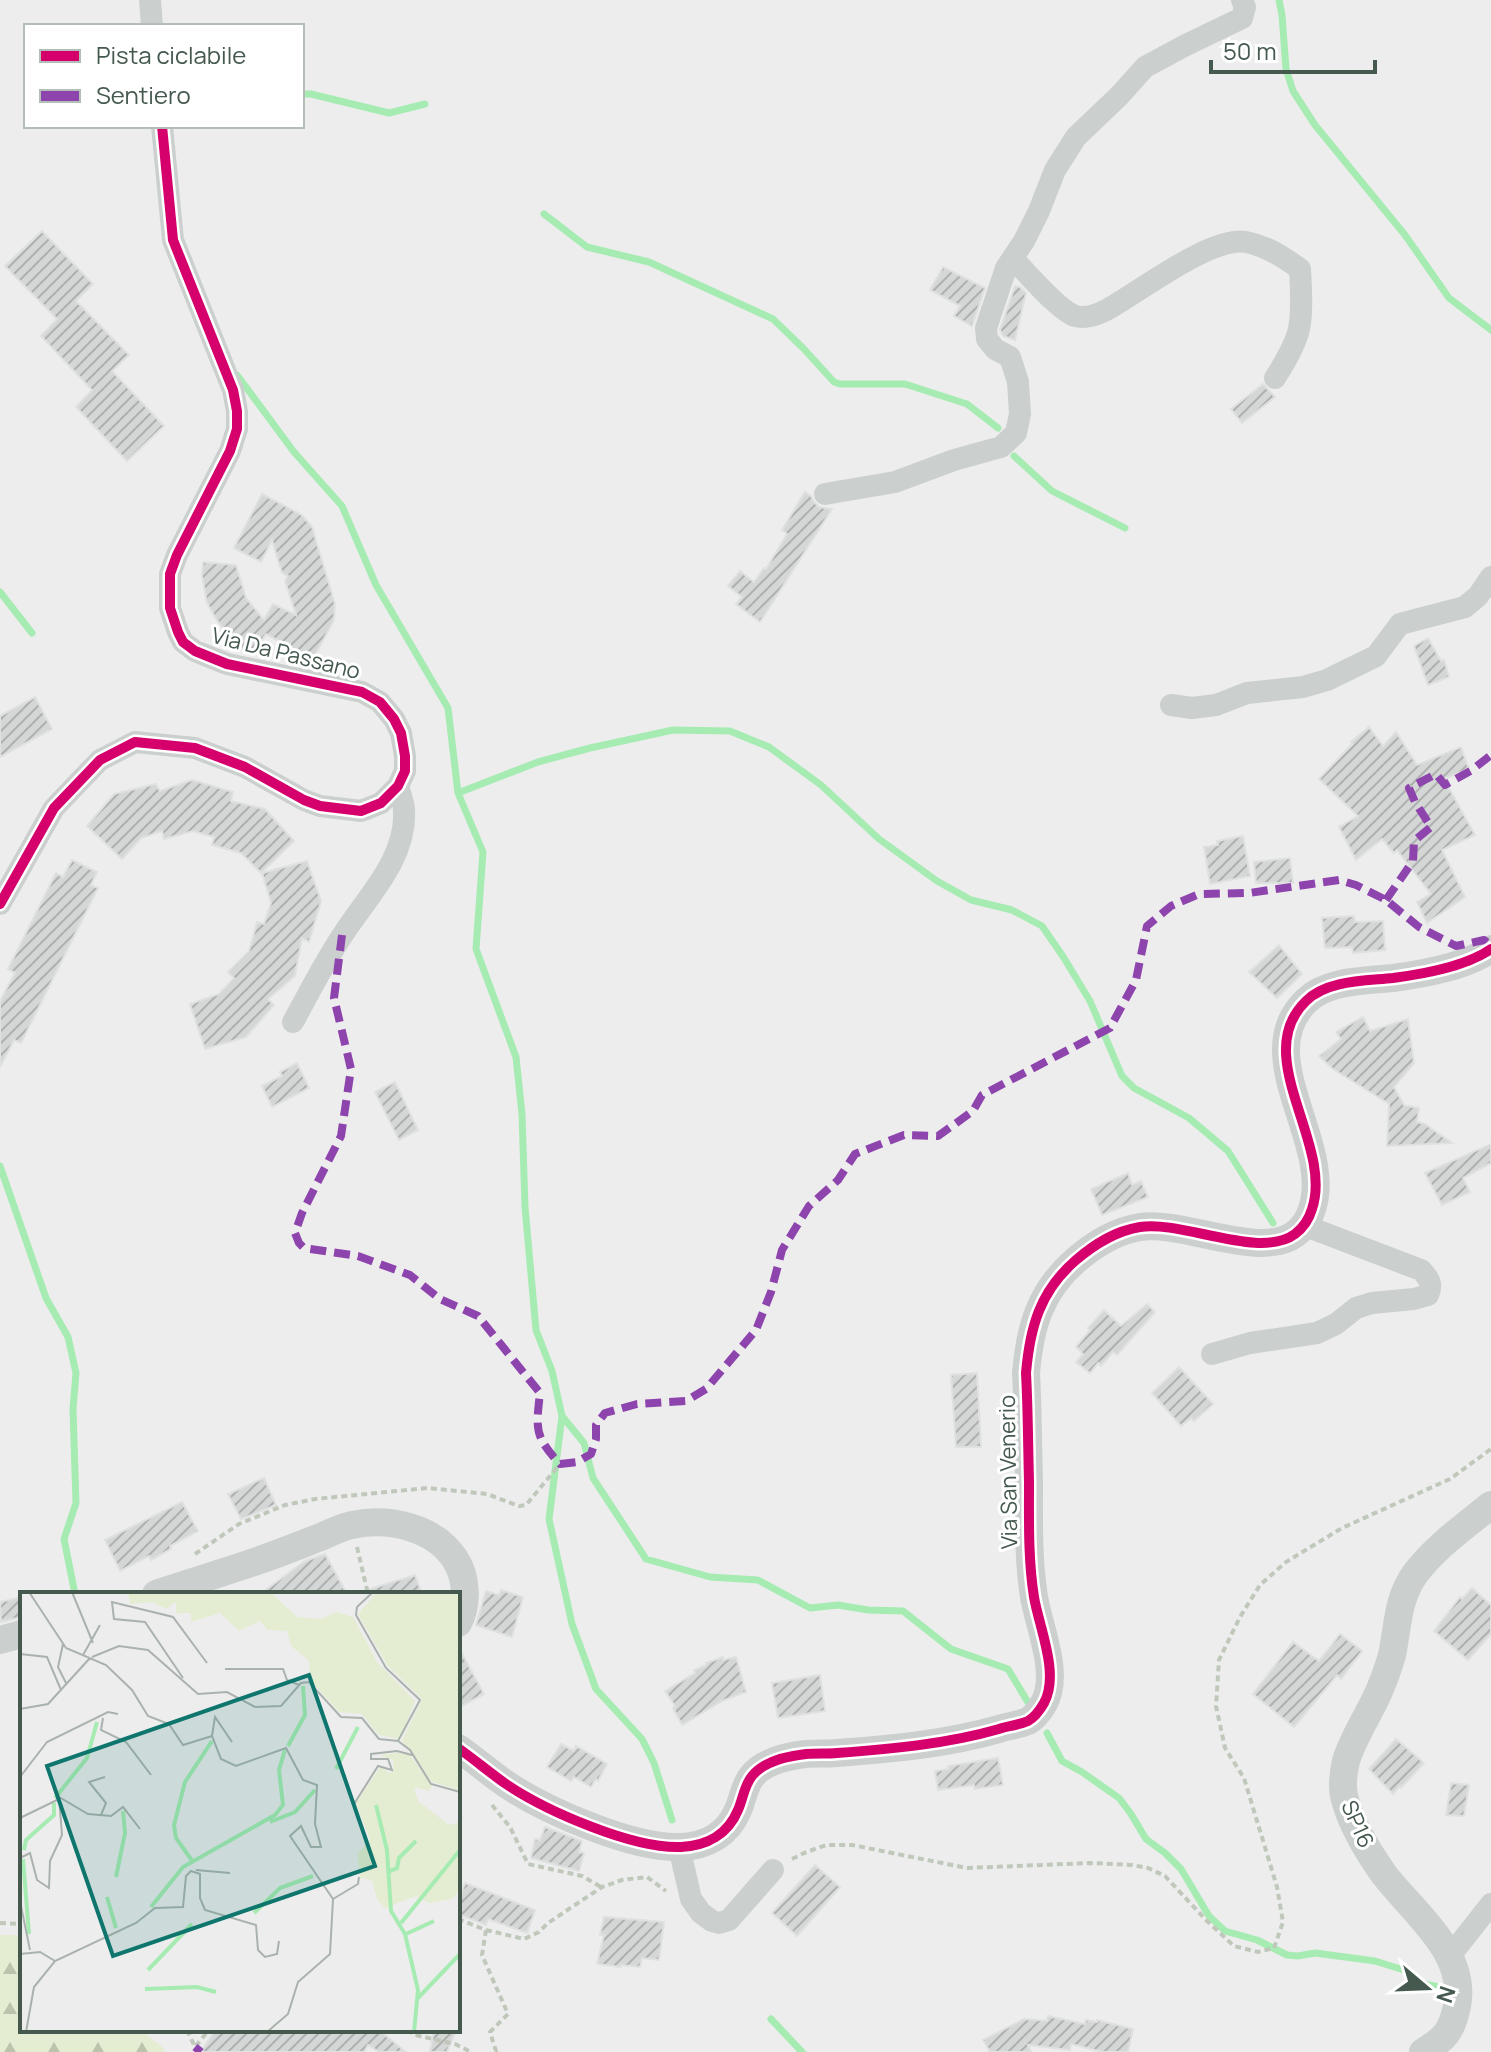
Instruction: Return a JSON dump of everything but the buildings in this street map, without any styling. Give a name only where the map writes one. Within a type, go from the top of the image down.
[{"type":"street","points":[[150,0],[152,24]]},
{"type":"street","points":[[825,494],[895,482],[1001,447],[1016,433],[1020,414],[1018,382],[1010,357],[995,349],[987,339],[986,328],[1006,268],[1039,211],[1055,170],[1076,137],[1145,67],[1242,18],[1245,7],[1242,0]]},
{"type":"street","name":"Via Da Passano","points":[[162,128],[173,240],[233,390],[237,411],[237,429],[230,451],[170,574],[170,608],[178,632],[183,642],[195,651],[227,664],[362,692],[380,702],[394,719],[401,733],[405,756],[405,771],[398,786],[404,810],[401,839],[392,860],[342,935],[293,1022]]},
{"type":"street","points":[[1013,258],[1039,287],[1073,316],[1087,317],[1108,310],[1170,270],[1218,246],[1243,241],[1277,252],[1300,269],[1301,293],[1299,331],[1275,378]]},
{"type":"street","points":[[1171,705],[1192,708],[1216,705],[1247,693],[1303,687],[1327,680],[1376,656],[1400,624],[1465,607],[1478,596],[1491,577]]},
{"type":"street","points":[[0,904],[54,808],[100,760],[135,742],[195,748],[245,767],[304,800],[333,809],[361,811],[381,803],[398,786]]},
{"type":"street","points":[[1212,1354],[1250,1343],[1317,1333],[1336,1324],[1356,1308],[1428,1295],[1430,1281],[1421,1270],[1303,1225],[1317,1195],[1317,1176],[1288,1069],[1287,1036],[1290,1024],[1306,1001],[1319,992],[1342,984],[1417,975],[1475,958],[1491,949]]},
{"type":"street","name":"Via San Venerio","points":[[460,1750],[506,1784],[549,1809],[636,1842],[679,1847],[714,1840],[737,1813],[750,1778],[776,1761],[805,1754],[878,1749],[957,1738],[1028,1721],[1038,1712],[1049,1692],[1049,1666],[1034,1596],[1029,1546],[1026,1373],[1028,1347],[1044,1297],[1055,1280],[1075,1261],[1097,1243],[1121,1231],[1143,1226],[1173,1228],[1264,1242],[1283,1241],[1303,1225]]},
{"type":"street","name":"SP16","points":[[1423,2052],[1448,2034],[1455,2019],[1460,1995],[1458,1975],[1438,1938],[1382,1871],[1366,1846],[1345,1802],[1345,1765],[1352,1744],[1382,1686],[1403,1595],[1408,1586],[1431,1555],[1491,1505]]},
{"type":"street","points":[[162,1592],[351,1525],[395,1524],[428,1534],[444,1544],[459,1565],[465,1602],[460,1620]]},
{"type":"street","points":[[0,1640],[20,1635]]},
{"type":"street","points":[[679,1847],[691,1899],[701,1913],[719,1923],[729,1920],[773,1870]]},
{"type":"street","points":[[1450,1956],[1491,1904]]},
{"type":"path","points":[[773,1870],[826,1845],[852,1845],[967,1868],[1090,1863],[1132,1865],[1165,1876],[1234,1946],[1258,1952],[1274,1948],[1283,1922],[1277,1887],[1244,1778],[1225,1748],[1216,1706],[1219,1660],[1260,1585],[1286,1562],[1342,1528],[1450,1479],[1491,1449]]},
{"type":"path","points":[[351,1525],[368,1592]]},
{"type":"path","points":[[492,1805],[510,1827],[528,1864],[582,1876],[602,1887]]},
{"type":"path","points":[[460,1920],[524,1939],[539,1932],[602,1887],[622,1880],[647,1877],[670,1894],[691,1899]]},
{"type":"path","points":[[0,1923],[20,1924]]},
{"type":"path","points":[[486,1930],[482,1955],[508,2014],[490,2032],[496,2051],[493,2052]]},
{"type":"path","points":[[188,2032],[195,2047],[207,2032]]},
{"type":"path","points":[[410,2032],[455,2044],[471,2052]]},
{"type":"green space","points":[[0,1935],[20,1935],[20,2032],[144,2032],[166,2052],[0,2052]]},
{"type":"waterway","points":[[1279,0],[1286,69],[1293,91],[1315,125],[1405,235],[1449,298],[1491,330]]},
{"type":"waterway","points":[[304,94],[389,113],[425,104]]},
{"type":"waterway","points":[[544,214],[587,247],[649,262],[773,319],[834,382],[905,384],[967,404],[998,428]]},
{"type":"waterway","points":[[237,375],[294,452],[342,506],[376,585],[448,708],[458,793],[483,852],[476,949],[516,1057],[536,1330],[552,1371],[562,1416],[549,1519],[572,1624],[596,1689],[642,1739],[654,1763],[672,1820]]},
{"type":"waterway","points":[[1014,456],[1052,491],[1125,528]]},
{"type":"waterway","points":[[0,592],[32,633]]},
{"type":"waterway","points":[[458,793],[538,762],[673,730],[730,731],[769,747],[821,785],[879,839],[937,881],[971,900],[1012,910],[1042,926],[1090,1001],[1122,1076],[1134,1088],[1189,1118],[1228,1151],[1273,1223]]},
{"type":"waterway","points":[[0,1166],[46,1298],[68,1337],[76,1373],[73,1409],[76,1503],[64,1539],[75,1592]]},
{"type":"waterway","points":[[562,1416],[584,1443],[593,1478],[646,1559],[710,1577],[758,1580],[810,1608],[838,1605],[903,1611],[951,1649],[1008,1669],[1029,1704]]},
{"type":"waterway","points":[[1047,1733],[1062,1761],[1119,1798],[1146,1839],[1181,1869],[1209,1916],[1225,1931],[1257,1940],[1287,1955],[1315,1953],[1375,1961],[1407,1971],[1425,1984],[1443,1988]]},
{"type":"waterway","points":[[771,2019],[802,2052]]},
{"type":"marked path","points":[[1386,900],[1413,861],[1414,841],[1431,827],[1409,788],[1436,774],[1445,785],[1491,755]]},
{"type":"marked path","points":[[342,935],[334,998],[351,1069],[341,1136],[302,1213],[295,1233],[299,1243],[304,1248],[358,1256],[410,1275],[440,1299],[478,1316],[540,1393],[539,1432],[545,1446],[560,1464],[577,1462],[591,1454],[596,1425],[605,1413],[637,1404],[686,1401],[706,1389],[756,1330],[771,1292],[782,1250],[809,1206],[838,1180],[855,1154],[904,1135],[938,1136],[973,1111],[982,1095],[1110,1028],[1136,980],[1147,926],[1171,906],[1199,894],[1249,893],[1339,880],[1386,900],[1419,927],[1456,946],[1484,940],[1491,945]]},
{"type":"marked path","points":[[195,2047],[201,2052]]},
{"type":"cycle path","points":[[0,904],[54,808],[100,760],[135,742],[195,748],[245,767],[304,800],[320,806],[361,811],[381,803],[398,786],[405,771],[401,733],[380,702],[362,692],[227,664],[195,651],[183,642],[178,632],[170,608],[170,574],[230,451],[237,429],[237,411],[233,390],[173,240],[162,128]]},
{"type":"cycle path","points":[[460,1750],[506,1784],[543,1806],[615,1835],[639,1842],[681,1847],[708,1841],[729,1826],[752,1776],[777,1760],[806,1754],[878,1750],[939,1742],[1021,1724],[1031,1719],[1044,1703],[1050,1678],[1031,1568],[1026,1373],[1030,1340],[1045,1297],[1083,1254],[1106,1239],[1131,1229],[1157,1226],[1262,1243],[1280,1241],[1295,1234],[1311,1213],[1316,1184],[1312,1157],[1289,1074],[1286,1048],[1291,1023],[1306,1001],[1335,985],[1444,969],[1469,961],[1491,949]]}]
